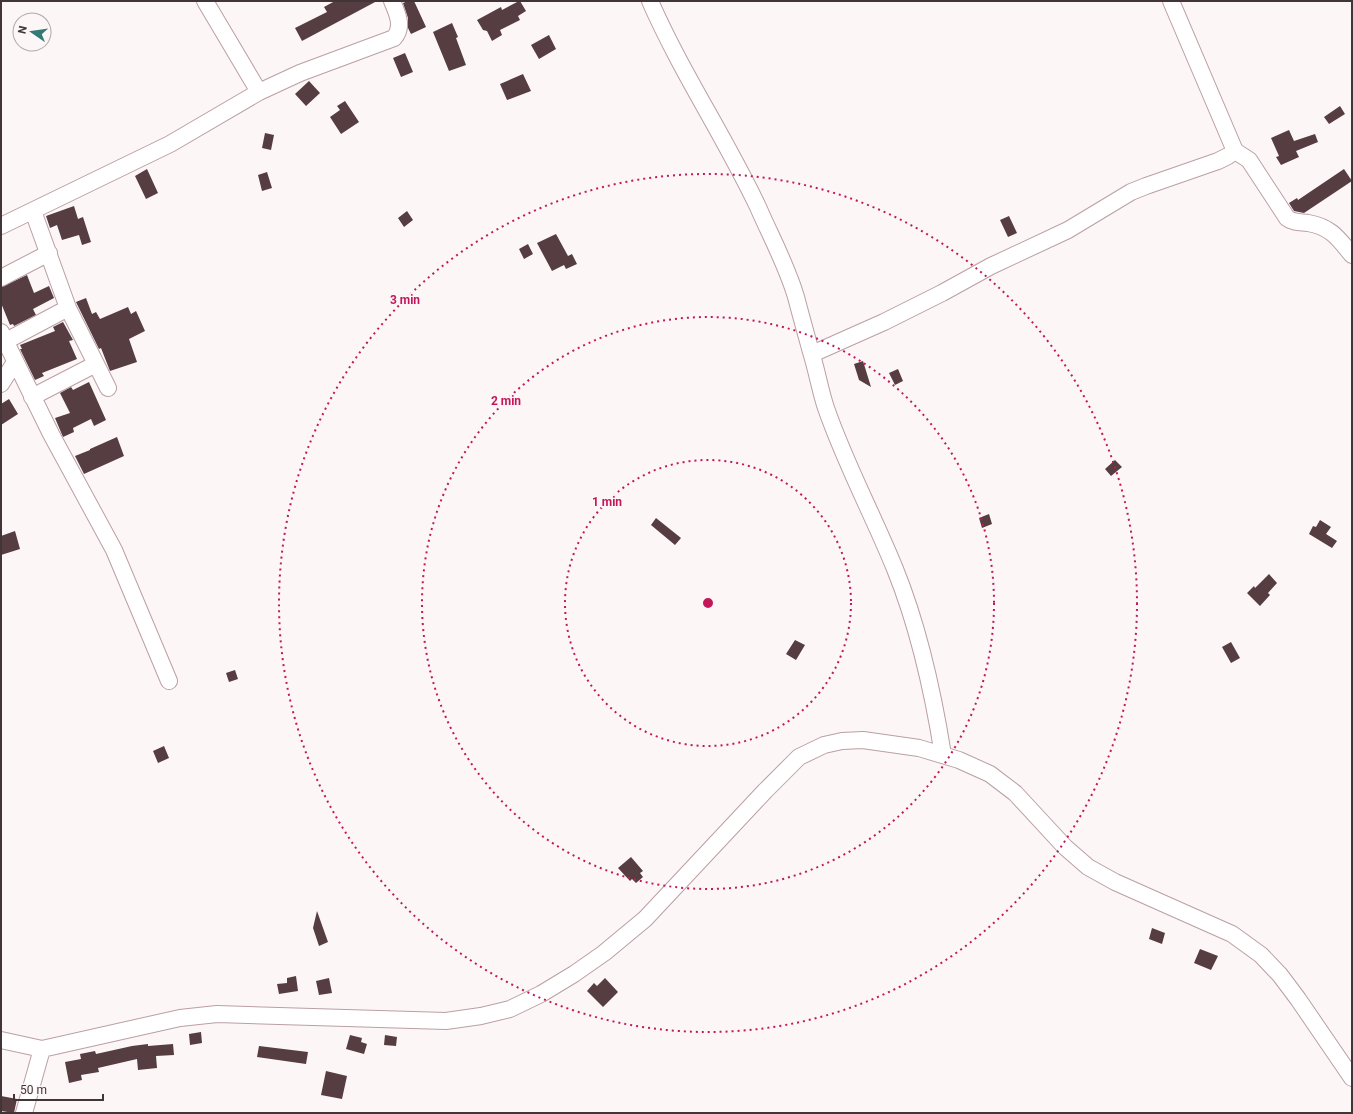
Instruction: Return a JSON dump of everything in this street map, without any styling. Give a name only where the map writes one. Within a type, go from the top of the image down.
[{"type":"street","points":[[205,1],[259,92]]},
{"type":"street","points":[[1,226],[170,144],[259,92],[300,73],[394,38],[398,34],[400,24],[392,1]]},
{"type":"street","points":[[650,1],[680,64],[728,149],[789,274],[826,407],[896,571],[913,620],[928,674],[943,755]]},
{"type":"street","points":[[1171,1],[1235,151],[1249,160],[1253,165],[1287,218],[1293,221],[1322,226],[1336,235],[1352,255]]},
{"type":"street","points":[[812,354],[942,293],[997,263],[1068,230],[1132,192],[1218,161],[1235,151]]},
{"type":"street","points":[[33,210],[68,308],[108,388]]},
{"type":"street","points":[[1,278],[49,253]]},
{"type":"street","points":[[68,308],[3,337],[32,397],[114,550],[169,681]]},
{"type":"street","points":[[1,384],[15,362]]},
{"type":"street","points":[[32,397],[96,364]]},
{"type":"street","points":[[1,1040],[42,1049],[180,1018],[217,1014],[446,1021],[481,1016],[510,1009],[540,994],[574,974],[604,953],[645,919],[765,791],[799,757],[824,745],[842,741],[864,740],[919,748],[959,760],[990,774],[1015,793],[1066,847],[1088,867],[1116,882],[1232,934],[1261,955],[1280,975],[1352,1078]]},
{"type":"street","points":[[24,1113],[42,1049]]},
{"type":"building","points":[[335,1],[377,1],[302,41],[295,28],[327,12],[324,7]]},
{"type":"building","points":[[414,1],[426,27],[411,34],[408,28],[408,18],[403,3]]},
{"type":"building","points":[[519,1],[526,11],[518,16],[520,20],[500,30],[502,35],[492,41],[487,31],[483,30],[477,20],[501,7],[502,10]]},
{"type":"building","points":[[452,23],[458,37],[456,38],[466,65],[449,71],[433,32]]},
{"type":"building","points":[[549,35],[556,49],[539,59],[531,45]]},
{"type":"building","points":[[405,53],[413,72],[401,77],[393,58]]},
{"type":"building","points":[[523,74],[531,91],[507,100],[500,84]]},
{"type":"building","points":[[309,81],[320,93],[306,106],[295,94]]},
{"type":"building","points":[[345,101],[359,122],[341,134],[330,117],[340,110],[337,106]]},
{"type":"building","points":[[1340,106],[1345,114],[1329,124],[1324,117]]},
{"type":"building","points":[[1289,130],[1294,141],[1315,134],[1318,142],[1296,151],[1299,157],[1281,165],[1276,157],[1279,156],[1271,138]]},
{"type":"building","points":[[265,133],[274,135],[271,150],[262,148]]},
{"type":"building","points":[[147,169],[158,193],[146,199],[135,176]]},
{"type":"building","points":[[1344,169],[1352,181],[1304,213],[1294,211],[1289,203],[1297,198],[1298,200]]},
{"type":"building","points":[[267,172],[272,188],[262,191],[258,175]]},
{"type":"building","points":[[74,206],[78,219],[83,217],[91,242],[82,245],[79,235],[62,240],[57,225],[50,228],[46,216]]},
{"type":"building","points":[[407,211],[413,220],[404,227],[398,218]]},
{"type":"building","points":[[1009,216],[1017,233],[1008,237],[1000,220]]},
{"type":"building","points":[[556,234],[568,256],[572,254],[577,264],[566,269],[564,265],[552,271],[537,243]]},
{"type":"building","points":[[528,244],[533,254],[524,259],[519,249]]},
{"type":"building","points":[[27,275],[34,293],[49,286],[54,298],[33,309],[36,315],[14,326],[13,324],[10,325],[1,303],[1,287]]},
{"type":"building","points":[[86,298],[92,314],[96,312],[100,319],[128,307],[131,314],[136,311],[145,331],[129,339],[137,362],[110,371],[101,348],[99,349],[76,302]]},
{"type":"building","points":[[63,322],[73,340],[69,341],[77,359],[42,373],[44,376],[35,380],[20,349],[22,349],[20,345],[55,331],[53,327]]},
{"type":"building","points":[[863,361],[871,387],[859,380],[854,364]]},
{"type":"building","points":[[898,369],[903,381],[895,385],[889,373]]},
{"type":"building","points":[[89,382],[106,420],[94,426],[91,419],[73,428],[74,432],[63,437],[55,418],[70,413],[60,393],[71,387],[73,390]]},
{"type":"building","points":[[9,399],[18,414],[1,425],[1,404]]},
{"type":"building","points":[[117,437],[124,456],[84,474],[75,456]]},
{"type":"building","points":[[1115,460],[1122,467],[1111,476],[1105,469]]},
{"type":"building","points":[[989,514],[992,524],[982,528],[979,518]]},
{"type":"building","points":[[656,518],[681,538],[675,545],[651,525]]},
{"type":"building","points":[[1320,520],[1331,527],[1326,534],[1337,541],[1332,548],[1309,534],[1313,526],[1316,527]]},
{"type":"building","points":[[15,531],[20,549],[1,555],[1,536]]},
{"type":"building","points":[[1269,574],[1277,583],[1268,593],[1270,595],[1260,606],[1247,593],[1254,586],[1255,588]]},
{"type":"building","points":[[795,640],[805,645],[796,660],[786,654]]},
{"type":"building","points":[[1231,642],[1240,658],[1231,663],[1222,647]]},
{"type":"building","points":[[235,670],[238,679],[229,682],[226,673]]},
{"type":"building","points":[[164,746],[169,758],[158,763],[153,751]]},
{"type":"building","points":[[631,857],[643,871],[640,873],[643,877],[636,883],[632,879],[630,881],[618,868]]},
{"type":"building","points":[[317,911],[328,942],[319,946],[313,928]]},
{"type":"building","points":[[1152,928],[1165,933],[1162,944],[1149,939]]},
{"type":"building","points":[[1200,949],[1218,956],[1211,970],[1194,963]]},
{"type":"building","points":[[296,976],[298,991],[279,994],[277,984],[287,983],[287,978]]},
{"type":"building","points":[[329,978],[332,993],[319,995],[316,981]]},
{"type":"building","points":[[605,978],[618,992],[603,1007],[587,991],[594,983],[597,986]]},
{"type":"building","points":[[201,1032],[202,1043],[190,1045],[189,1034]]},
{"type":"building","points":[[350,1035],[362,1038],[361,1042],[367,1044],[364,1054],[346,1049]]},
{"type":"building","points":[[385,1035],[397,1037],[396,1046],[384,1045]]},
{"type":"building","points":[[148,1044],[148,1046],[173,1044],[174,1055],[156,1056],[157,1068],[138,1070],[137,1059],[98,1068],[99,1072],[81,1075],[82,1080],[69,1083],[65,1062],[81,1059],[80,1054],[95,1051],[96,1054]]},
{"type":"building","points":[[259,1046],[308,1052],[306,1064],[257,1057]]},
{"type":"building","points":[[326,1071],[347,1076],[342,1099],[321,1095]]},
{"type":"building","points":[[1,1096],[17,1099],[14,1113],[1,1111]]}]
